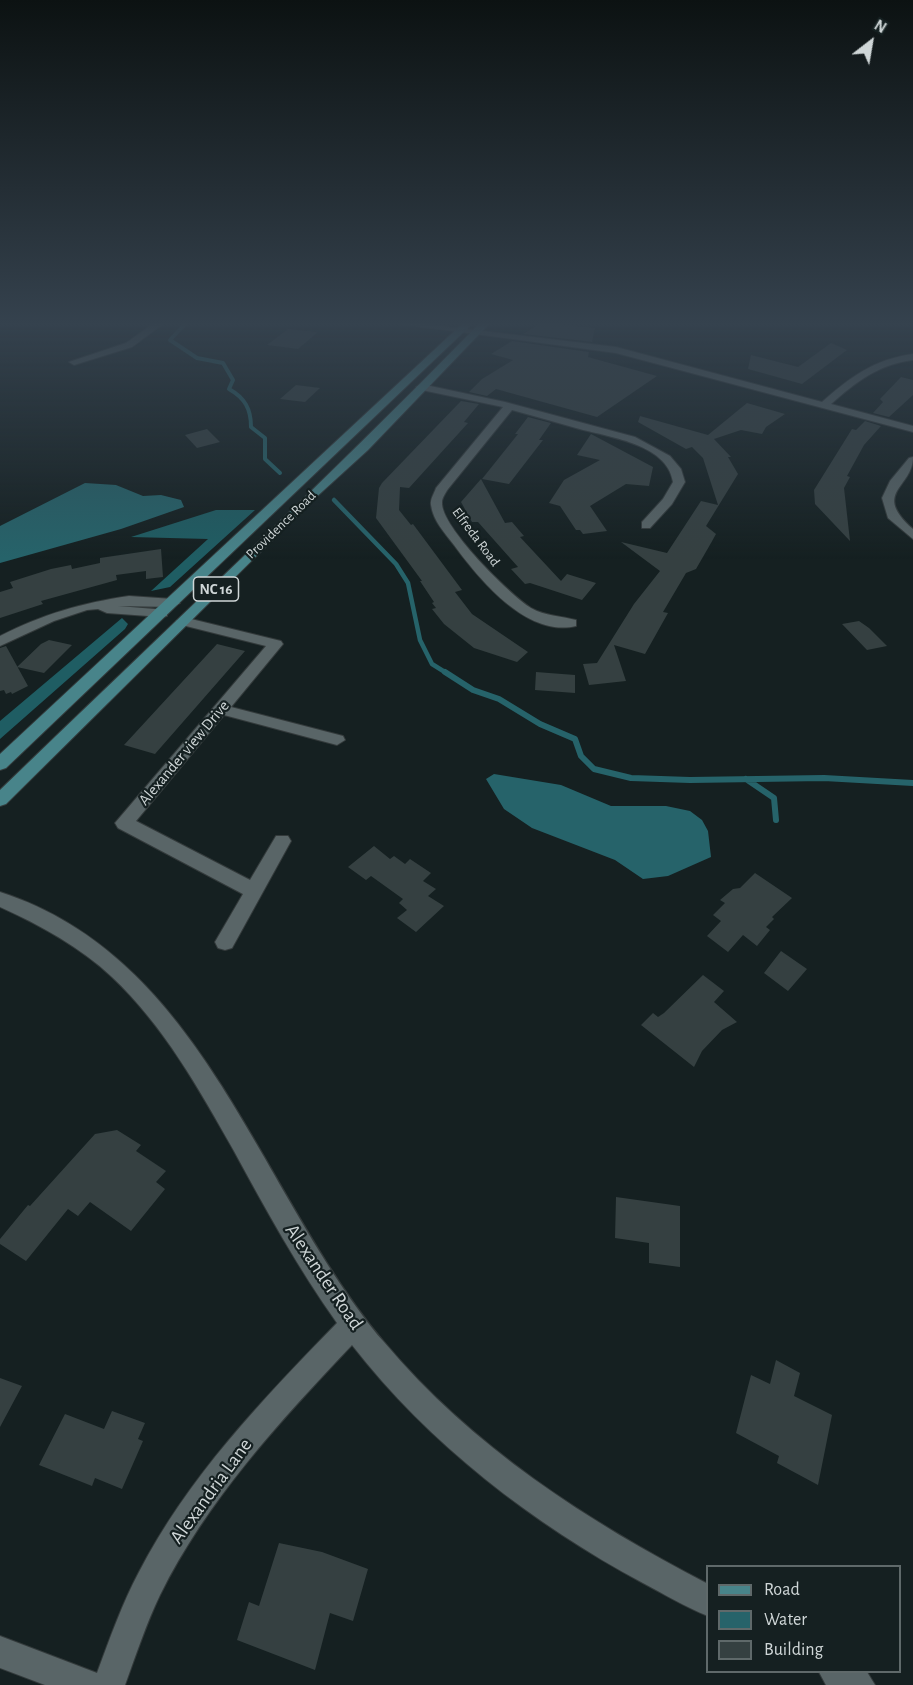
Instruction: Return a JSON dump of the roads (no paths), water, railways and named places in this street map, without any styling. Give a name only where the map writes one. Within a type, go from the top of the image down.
[{"type":"main road","name":"Providence Road","points":[[0,764],[390,403]]},
{"type":"main road","name":"Providence Road","points":[[0,800],[309,498],[364,448],[406,403]]},
{"type":"street","points":[[497,403],[637,442],[667,460],[678,474],[679,482],[668,501],[646,525]]},
{"type":"street","points":[[815,403],[913,429]]},
{"type":"street","name":"Elfreda Road","points":[[510,406],[442,488],[436,502],[440,517],[500,592],[516,608],[534,617],[572,623]]},
{"type":"street","points":[[913,460],[891,484],[888,494],[888,504],[895,517],[913,535]]},
{"type":"street","points":[[0,642],[69,610],[129,600],[168,608]]},
{"type":"street","name":"Alexander view Drive","points":[[183,621],[276,644],[124,823],[254,891]]},
{"type":"street","points":[[221,710],[337,740]]},
{"type":"street","points":[[225,942],[282,841]]},
{"type":"street","name":"Alexander Road","points":[[0,899],[27,910],[80,940],[117,969],[145,998],[182,1044],[204,1078],[300,1246],[354,1324],[375,1352],[436,1417],[508,1479],[593,1537],[706,1600]]},
{"type":"street","name":"Alexandria Lane","points":[[109,1685],[135,1613],[158,1567],[201,1498],[278,1403],[354,1324]]},
{"type":"street","points":[[0,1652],[88,1685]]},
{"type":"street","points":[[838,1673],[859,1685]]},
{"type":"water","points":[[85,483],[116,485],[143,496],[161,495],[181,500],[184,507],[121,529],[0,563],[0,526]]},
{"type":"water","points":[[494,774],[561,785],[611,806],[666,806],[690,811],[702,820],[708,831],[711,857],[668,876],[643,879],[615,860],[532,828],[504,809],[486,779]]},
{"type":"waterway","points":[[244,403],[250,415],[251,427],[265,438],[265,459],[280,473]]},
{"type":"waterway","points":[[334,500],[396,564],[408,583],[420,640],[432,664],[448,674]]},
{"type":"waterway","points":[[445,672],[473,690],[499,699],[540,724],[575,739],[581,756],[594,769],[631,778],[746,779]]},
{"type":"waterway","points":[[746,779],[824,778],[913,783]]},
{"type":"waterway","points":[[746,779],[774,798],[776,820]]}]
